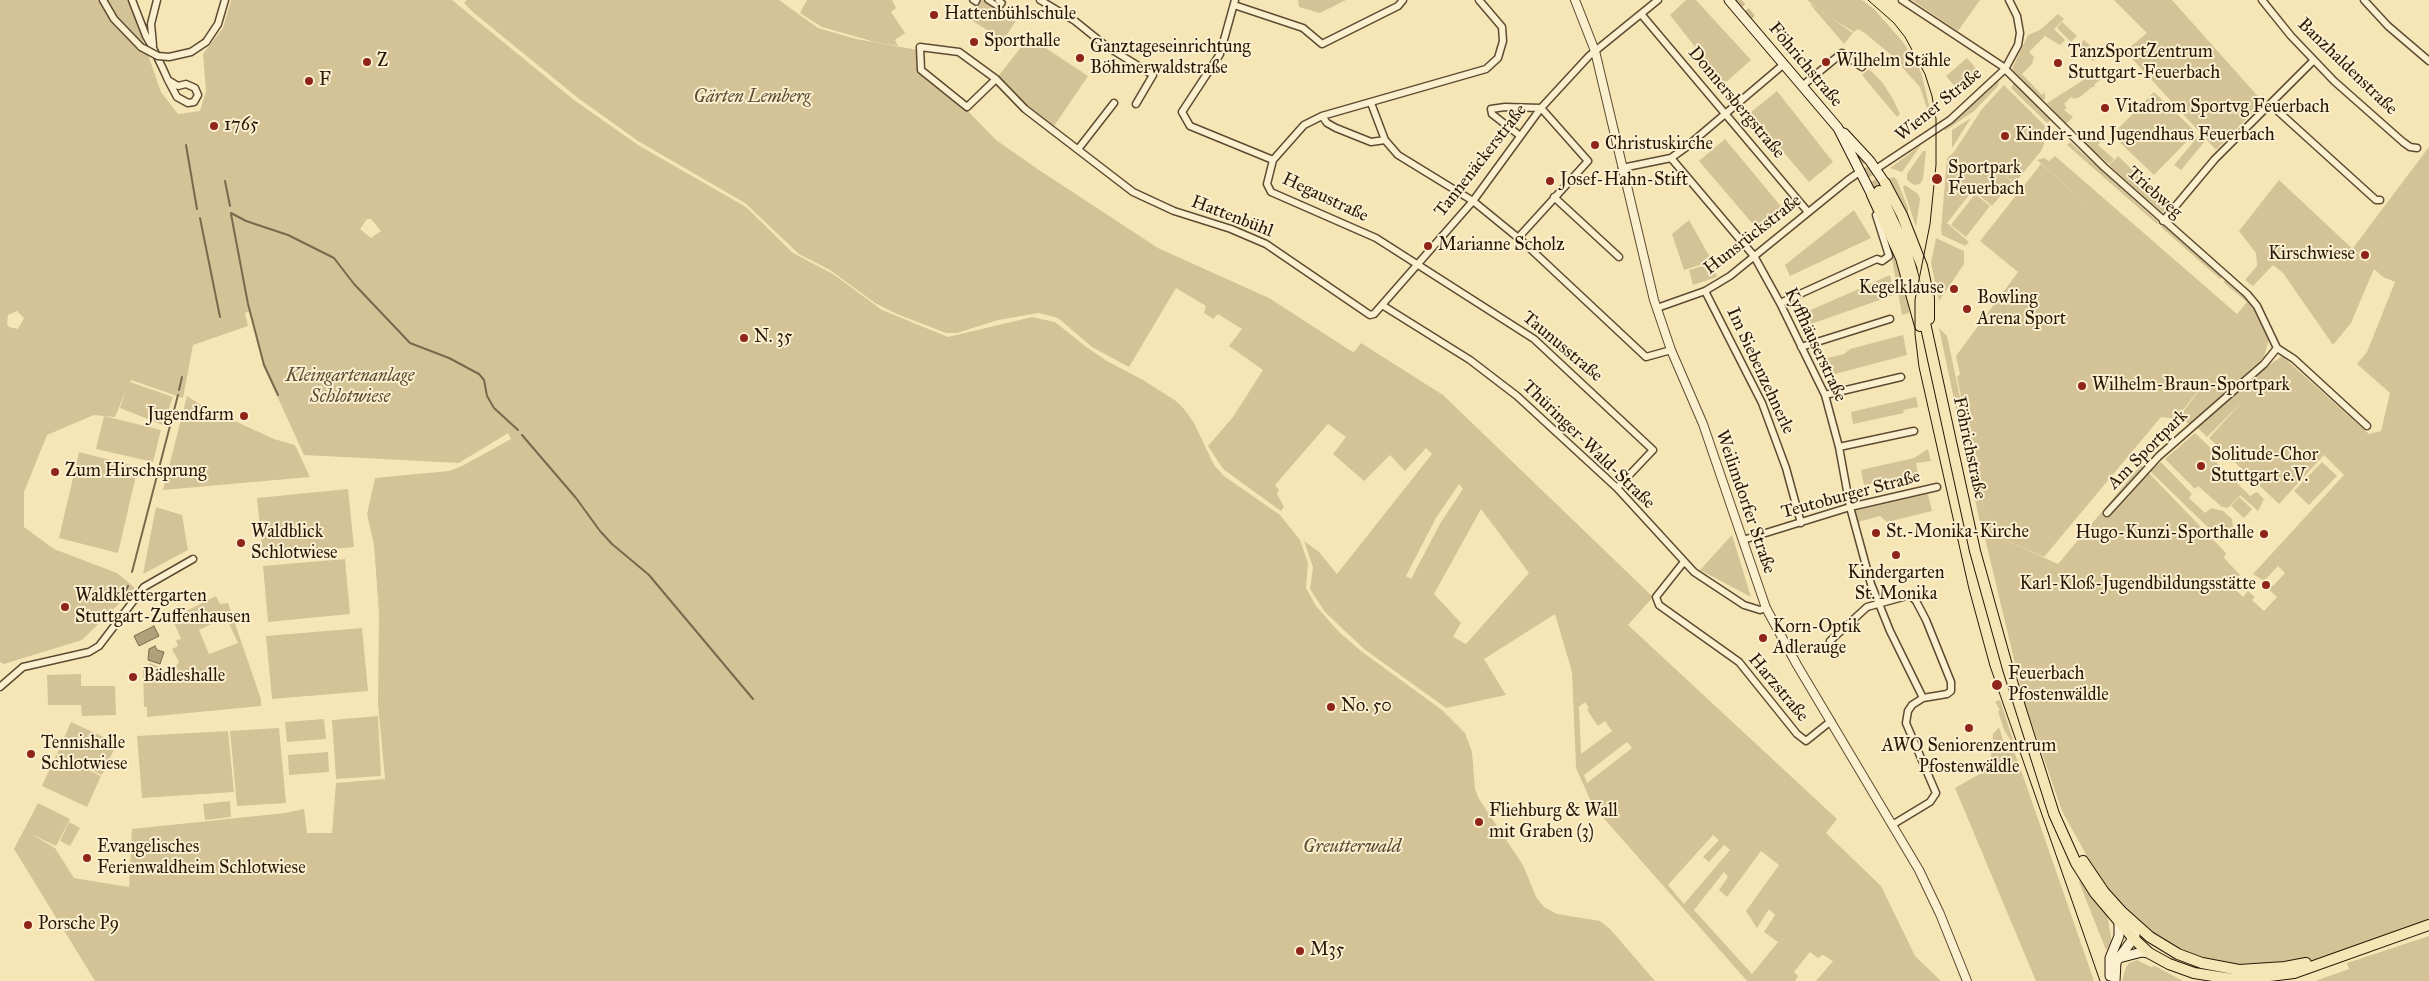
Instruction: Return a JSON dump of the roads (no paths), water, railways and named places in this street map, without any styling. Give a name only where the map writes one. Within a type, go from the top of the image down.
[{"type":"main road","name":"Föhrichstraße","points":[[1728,0],[1874,172]]},
{"type":"main road","name":"Föhrichstraße","points":[[1859,156],[1862,168],[1876,188],[1905,247],[1932,352],[1975,551],[2008,669],[2047,789]]},
{"type":"main road","points":[[1862,168],[1874,172]]},
{"type":"main road","points":[[1874,172],[1876,188],[1901,258],[1923,337],[1932,352]]},
{"type":"main road","points":[[1874,172],[1876,188]]},
{"type":"main road","points":[[2047,789],[2090,873],[2108,897],[2132,921],[2166,948],[2190,959],[2233,969],[2285,967],[2328,959]]},
{"type":"main road","points":[[2047,789],[2054,814],[2076,863],[2090,886],[2119,922],[2149,953],[2169,964],[2194,972],[2238,980],[2294,973],[2328,959],[2429,925]]},
{"type":"main road","points":[[2115,981],[2115,968],[2118,958],[2133,937],[2132,921]]},
{"type":"main road","points":[[2110,981],[2110,958],[2118,943],[2119,922]]},
{"type":"main road","points":[[2118,943],[2133,937],[2150,937]]},
{"type":"main road","points":[[2118,958],[2137,952],[2149,953]]},
{"type":"street","points":[[103,0],[114,19],[140,47],[158,56],[169,57],[191,52],[206,42],[218,24],[225,0]]},
{"type":"street","points":[[132,0],[153,48],[168,80],[177,97],[188,104],[194,102],[198,95],[195,88],[186,84],[178,86],[168,80]]},
{"type":"street","points":[[153,48],[151,24],[157,0]]},
{"type":"street","points":[[973,0],[976,2],[977,0]]},
{"type":"street","points":[[988,0],[999,7],[1002,2],[998,0]]},
{"type":"street","points":[[1040,0],[1050,2],[1106,46],[1153,75],[1136,104]]},
{"type":"street","points":[[1273,160],[1190,126],[1182,112],[1220,54],[1235,2],[1303,28],[1322,44],[1398,6],[1403,0]]},
{"type":"street","name":"Hegaustraße","points":[[1416,264],[1376,238],[1271,192],[1267,184],[1273,160],[1304,125],[1322,116],[1486,69],[1498,58],[1503,41],[1502,27],[1479,0]]},
{"type":"street","name":"Weilimdorfer Straße","points":[[1576,0],[1595,51],[1640,249],[1657,308],[1671,350],[1702,424],[1766,608],[1919,870],[1940,914],[1967,981]]},
{"type":"street","name":"Tannenäckerstraße","points":[[1374,314],[1473,201],[1519,135],[1541,108],[1595,51],[1658,0]]},
{"type":"street","name":"Triebweg","points":[[1902,0],[2005,69],[2104,167],[2257,306],[2277,348],[2294,359],[2367,426]]},
{"type":"street","name":"Wiener Straße","points":[[1874,172],[1950,120],[2005,69],[2018,45],[2020,33],[2017,16],[2009,0]]},
{"type":"street","name":"Banzhaldenstraße","points":[[2262,0],[2313,60],[2403,142],[2410,147],[2417,148]]},
{"type":"street","points":[[2364,0],[2388,26],[2429,62]]},
{"type":"street","name":"Donnersbergstraße","points":[[1641,14],[1808,212]]},
{"type":"street","name":"Hattenbühl","points":[[996,79],[966,107],[921,70],[920,47],[959,52],[996,79],[1025,109],[1079,148],[1134,192],[1174,211],[1231,229],[1266,244],[1370,315],[1374,314]]},
{"type":"street","points":[[1802,86],[1842,53],[1862,67]]},
{"type":"street","points":[[2163,221],[2215,159],[2313,60]]},
{"type":"street","points":[[1622,168],[1671,158],[1784,64]]},
{"type":"street","points":[[1079,148],[1114,103]]},
{"type":"street","points":[[1371,103],[1385,140],[1398,156],[1473,201],[1518,238],[1646,357],[1671,350]]},
{"type":"street","points":[[2270,104],[2376,200],[2380,200]]},
{"type":"street","points":[[1518,238],[1588,162],[1541,108],[1505,107],[1491,109],[1492,114],[1519,135]]},
{"type":"street","points":[[1322,116],[1327,123],[1336,128],[1372,142],[1385,140]]},
{"type":"street","name":"Kyffhäuserstraße","points":[[1671,158],[1754,256],[1780,303],[1824,395],[1839,447],[1850,507],[1871,584],[1890,631],[1923,698]]},
{"type":"street","name":"Hunsrückstraße","points":[[1657,308],[1705,291],[1730,276],[1862,168]]},
{"type":"street","points":[[1780,303],[1877,259],[1882,260],[1889,256],[1871,201],[1876,188]]},
{"type":"street","points":[[1554,197],[1619,257]]},
{"type":"street","name":"Taunusstraße","points":[[1416,264],[1534,339],[1653,450],[1617,488]]},
{"type":"street","name":"Im Siebenzehnerle","points":[[1705,291],[1762,403],[1786,468],[1801,523]]},
{"type":"street","name":"Thüringer-Wald-Straße","points":[[1382,305],[1470,360],[1501,382],[1617,488],[1683,563],[1710,584],[1744,606],[1760,610],[1766,608]]},
{"type":"street","points":[[1801,347],[1890,319]]},
{"type":"street","name":"Am Sportpark","points":[[2107,513],[2159,456],[2264,364],[2277,348]]},
{"type":"street","points":[[1824,395],[1901,377]]},
{"type":"street","points":[[1839,447],[1914,431]]},
{"type":"street","name":"Teutoburger Straße","points":[[1743,540],[1850,507],[1937,487]]},
{"type":"street","points":[[0,687],[23,667],[88,652],[98,646],[144,587],[193,559]]},
{"type":"street","name":"Harzstraße","points":[[1683,563],[1656,598],[1659,605],[1739,662],[1796,734],[1806,741],[1831,721]]},
{"type":"street","points":[[1830,641],[1867,607],[1910,595],[1916,601],[1941,652],[1952,686],[1951,691],[1947,694],[1923,698],[1912,705],[1906,716],[1906,723],[1936,793],[1930,802],[1892,825]]},
{"type":"waterway","points":[[186,145],[197,209]]},
{"type":"waterway","points":[[225,181],[230,206]]},
{"type":"waterway","points":[[231,213],[246,221],[288,235],[334,258],[354,284],[410,343],[449,358],[479,374],[484,380],[487,396],[494,408],[518,430]]},
{"type":"waterway","points":[[231,214],[248,304],[264,365],[278,395]]},
{"type":"waterway","points":[[200,218],[220,317]]},
{"type":"waterway","points":[[179,390],[182,377]]},
{"type":"waterway","points":[[132,572],[178,395]]},
{"type":"waterway","points":[[522,435],[576,498],[600,531],[612,544],[649,575],[753,699]]},
{"type":"waterway","points":[[123,596],[128,586]]},
{"type":"tunnel","points":[[1735,0],[1754,22]]},
{"type":"tunnel","points":[[1850,142],[1879,191]]},
{"type":"tram line","points":[[1868,0],[1894,23],[1905,37],[1925,74],[1932,96],[1936,119],[1936,165],[1930,224],[1915,300],[1915,334],[1919,367],[1969,589],[1990,666],[2100,981]]},
{"type":"place","name":"Hattenbühlschule","points":[[934,15]]},
{"type":"place","name":"Sporthalle","points":[[974,42]]},
{"type":"place","name":"Ganztageseinrichtung Böhmerwaldstraße","points":[[1080,58]]},
{"type":"place","name":"Z","points":[[367,62]]},
{"type":"place","name":"Wilhelm Stähle","points":[[1826,62]]},
{"type":"place","name":"TanzSportZentrum Stuttgart-Feuerbach","points":[[2058,63]]},
{"type":"place","name":"F","points":[[309,81]]},
{"type":"place","name":"Vitadrom Sportvg Feuerbach","points":[[2105,108]]},
{"type":"place","name":"1765","points":[[214,126]]},
{"type":"place","name":"Kinder- und Jugendhaus Feuerbach","points":[[2005,136]]},
{"type":"place","name":"Christuskirche","points":[[1595,145]]},
{"type":"place","name":"Sportpark Feuerbach","points":[[1937,179]]},
{"type":"place","name":"Josef-Hahn-Stift","points":[[1550,181]]},
{"type":"place","name":"Marianne Scholz","points":[[1428,246]]},
{"type":"place","name":"Kirschwiese","points":[[2365,255]]},
{"type":"place","name":"Kegelklause","points":[[1954,289]]},
{"type":"place","name":"Bowling Arena Sport","points":[[1967,309]]},
{"type":"place","name":"N. 35","points":[[744,338]]},
{"type":"place","name":"Wilhelm-Braun-Sportpark","points":[[2082,386]]},
{"type":"place","name":"Jugendfarm","points":[[244,416]]},
{"type":"place","name":"Solitude-Chor Stuttgart e.V.","points":[[2201,466]]},
{"type":"place","name":"Zum Hirschsprung","points":[[55,472]]},
{"type":"place","name":"St.-Monika-Kirche","points":[[1876,533]]},
{"type":"place","name":"Hugo-Kunzi-Sporthalle","points":[[2264,534]]},
{"type":"place","name":"Waldblick Schlotwiese","points":[[241,543]]},
{"type":"place","name":"Kindergarten St. Monika","points":[[1896,555]]},
{"type":"place","name":"Karl-Kloß-Jugendbildungsstätte","points":[[2266,585]]},
{"type":"place","name":"Waldklettergarten Stuttgart-Zuffenhausen","points":[[65,607]]},
{"type":"place","name":"Korn-Optik Adlerauge","points":[[1763,638]]},
{"type":"place","name":"Bädleshalle","points":[[133,677]]},
{"type":"place","name":"Feuerbach Pfostenwäldle","points":[[1997,685]]},
{"type":"place","name":"No. 50","points":[[1331,707]]},
{"type":"place","name":"AWO Seniorenzentrum Pfostenwäldle","points":[[1969,728]]},
{"type":"place","name":"Tennishalle Schlotwiese","points":[[31,754]]},
{"type":"place","name":"Fliehburg & Wall mit Graben (3)","points":[[1479,822]]},
{"type":"place","name":"Evangelisches Ferienwaldheim Schlotwiese","points":[[87,858]]},
{"type":"place","name":"Porsche P9","points":[[28,925]]},
{"type":"place","name":"M35","points":[[1300,951]]},
{"type":"park label","name":"Gärten Lemberg","points":[[752,98]]},
{"type":"park label","name":"Kleingartenanlage Schlotwiese","points":[[350,387]]},
{"type":"park label","name":"Greutterwald","points":[[1352,848]]}]
